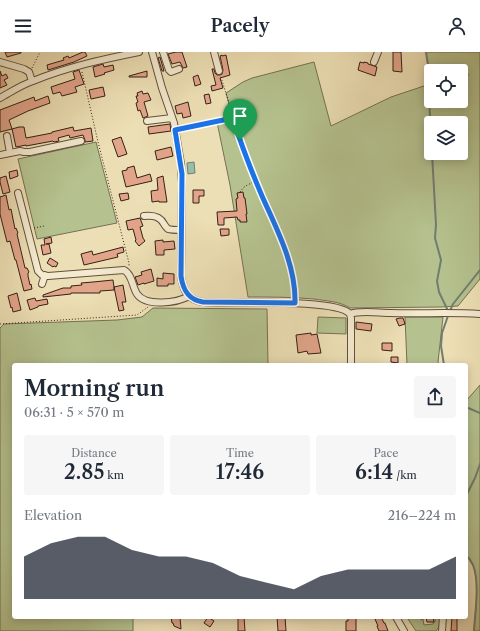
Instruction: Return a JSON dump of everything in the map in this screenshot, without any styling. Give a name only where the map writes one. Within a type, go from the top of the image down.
[{"type":"street","points":[[0,98],[32,81],[81,65],[140,52]]},
{"type":"street","points":[[152,52],[175,130],[182,174],[181,230],[183,287],[189,296],[197,301],[203,302],[295,303],[322,305],[346,310],[350,314],[351,318],[351,363]]},
{"type":"street","points":[[163,52],[169,70],[171,72],[179,69]]},
{"type":"street","points":[[214,52],[219,71]]},
{"type":"street","points":[[374,62],[378,52]]},
{"type":"street","points":[[0,62],[21,67],[29,72],[32,81]]},
{"type":"street","points":[[147,121],[172,118]]},
{"type":"street","points":[[6,136],[10,153]]},
{"type":"street","points":[[0,155],[20,150],[30,152],[81,141]]},
{"type":"street","points":[[17,196],[38,271],[42,275],[121,270],[126,271],[138,296],[146,301],[176,302],[189,296]]},
{"type":"street","points":[[144,216],[160,218],[167,231],[181,230]]},
{"type":"street","points":[[42,284],[45,276]]},
{"type":"street","points":[[350,314],[357,312],[480,314]]},
{"type":"street","points":[[397,619],[404,631]]},
{"type":"street","points":[[442,631],[443,619]]},
{"type":"path","points":[[29,72],[40,52]]},
{"type":"path","points":[[81,65],[98,142],[129,263],[129,267],[126,271]]},
{"type":"path","points":[[219,71],[240,140],[288,257],[294,286],[295,303]]},
{"type":"path","points":[[175,130],[233,118]]},
{"type":"path","points":[[240,192],[244,187],[256,181]]},
{"type":"path","points":[[27,229],[44,226]]},
{"type":"path","points":[[0,324],[137,315],[154,302]]},
{"type":"shaded area","points":[[426,52],[480,52],[480,279],[458,306],[350,308],[337,303],[314,299],[289,297],[248,297],[230,185],[217,122],[233,118],[226,93],[252,78],[314,62],[331,126],[391,97],[424,86],[424,108],[468,108],[468,64],[428,64]]},
{"type":"shaded area","points":[[96,142],[117,223],[37,239],[18,159]]},
{"type":"shaded area","points":[[194,162],[195,173],[188,174],[187,163]]},
{"type":"shaded area","points":[[153,308],[267,309],[268,363],[12,363],[12,619],[133,619],[133,631],[0,631],[0,328],[4,324],[117,320],[142,317]]},
{"type":"shaded area","points":[[318,317],[346,318],[346,334],[317,333]]},
{"type":"shaded area","points":[[405,317],[443,317],[438,363],[407,363]]},
{"type":"shaded area","points":[[480,385],[480,631],[474,631],[476,580],[473,565],[468,558],[468,399]]},
{"type":"shaded area","points":[[408,619],[423,619],[424,625],[433,624],[435,619],[440,619],[440,623],[436,631],[416,631]]},
{"type":"building","points":[[5,52],[21,52],[21,53],[7,57]]},
{"type":"building","points":[[85,52],[87,56],[74,62],[48,70],[47,65],[64,60],[63,58],[68,56],[69,58]]},
{"type":"building","points":[[182,52],[187,67],[183,68],[180,62],[172,64],[168,54]]},
{"type":"building","points":[[393,52],[401,52],[402,72],[393,71]]},
{"type":"building","points":[[226,55],[230,75],[220,78],[223,88],[212,91],[211,86],[216,85],[212,69],[214,69],[217,75],[222,74],[223,70],[220,56]]},
{"type":"building","points":[[160,57],[164,71],[162,71],[158,58]]},
{"type":"building","points":[[360,62],[368,63],[377,67],[375,76],[358,70]]},
{"type":"building","points":[[103,64],[104,67],[113,65],[114,70],[95,77],[93,67]]},
{"type":"building","points":[[79,70],[84,84],[75,87],[77,92],[62,96],[60,92],[53,94],[51,87],[75,79],[73,72]]},
{"type":"building","points":[[0,71],[2,76],[6,74],[8,78],[4,80],[7,85],[0,88]]},
{"type":"building","points":[[147,71],[147,77],[129,77],[129,76]]},
{"type":"building","points":[[198,75],[201,84],[195,86],[193,77]]},
{"type":"building","points":[[103,87],[105,96],[91,99],[89,90]]},
{"type":"building","points":[[142,91],[143,94],[148,93],[151,100],[144,102],[148,116],[143,118],[140,110],[138,111],[136,103],[138,102],[136,96],[138,96],[137,93]]},
{"type":"building","points":[[209,94],[211,103],[206,104],[204,95]]},
{"type":"building","points":[[48,96],[50,103],[9,120],[12,129],[0,132],[0,110],[34,97],[35,101]]},
{"type":"building","points":[[188,102],[191,116],[183,118],[182,113],[177,114],[175,106]]},
{"type":"building","points":[[170,124],[171,131],[149,134],[148,127]]},
{"type":"building","points":[[24,127],[26,138],[73,127],[74,131],[91,128],[93,141],[85,142],[83,135],[70,138],[69,135],[58,138],[59,141],[16,147],[12,129]]},
{"type":"building","points":[[121,137],[127,154],[118,157],[112,140]]},
{"type":"building","points":[[171,147],[173,156],[157,160],[155,151]]},
{"type":"building","points":[[134,166],[137,178],[150,174],[152,181],[126,187],[122,171]]},
{"type":"building","points":[[17,170],[18,176],[10,179],[9,172]]},
{"type":"building","points":[[6,176],[10,192],[3,194],[0,178]]},
{"type":"building","points":[[163,176],[167,202],[152,202],[151,191],[158,190],[157,178]]},
{"type":"building","points":[[193,190],[204,190],[204,196],[199,196],[199,203],[193,203]]},
{"type":"building","points":[[243,192],[247,222],[240,222],[237,217],[224,218],[224,225],[218,225],[217,212],[237,211],[237,193]]},
{"type":"building","points":[[128,193],[129,199],[121,201],[119,194]]},
{"type":"building","points":[[6,195],[9,210],[11,209],[15,229],[16,228],[18,233],[25,268],[27,268],[29,272],[28,276],[32,289],[24,291],[10,241],[7,242],[0,214],[0,197]]},
{"type":"building","points":[[140,218],[143,226],[140,227],[145,241],[139,246],[135,241],[133,229],[128,230],[126,221]]},
{"type":"building","points":[[220,229],[229,229],[229,235],[221,236]]},
{"type":"building","points":[[51,237],[52,243],[46,244],[49,244],[51,253],[43,255],[41,245],[45,245],[44,239]]},
{"type":"building","points":[[163,240],[163,242],[174,241],[175,249],[164,250],[164,255],[156,255],[155,241]]},
{"type":"building","points":[[123,247],[124,252],[117,254],[118,257],[84,265],[81,254],[92,251],[93,255]]},
{"type":"building","points":[[50,258],[58,263],[56,267],[53,267],[47,263]]},
{"type":"building","points":[[151,269],[154,281],[138,285],[135,277],[142,275],[141,272]]},
{"type":"building","points":[[163,273],[174,274],[174,284],[168,284],[168,286],[157,286],[157,278],[163,279]]},
{"type":"building","points":[[113,280],[114,290],[100,291],[100,293],[71,293],[43,297],[43,295],[63,288],[71,288],[71,286],[82,285],[81,283]]},
{"type":"building","points":[[123,285],[126,302],[122,302],[124,310],[119,311],[114,287]]},
{"type":"building","points":[[17,293],[21,310],[13,312],[8,296]]},
{"type":"building","points":[[35,298],[36,301],[47,299],[48,304],[38,306],[30,310],[27,300]]},
{"type":"building","points":[[403,318],[405,324],[399,326],[396,319]]},
{"type":"building","points":[[356,322],[372,324],[371,331],[356,329]]},
{"type":"building","points":[[311,333],[311,335],[317,334],[321,353],[308,354],[307,351],[298,353],[296,335]]},
{"type":"building","points":[[382,343],[392,343],[392,351],[382,350]]},
{"type":"building","points":[[391,357],[398,357],[398,363],[391,362]]},
{"type":"building","points":[[171,619],[180,619],[181,629],[174,626]]},
{"type":"building","points":[[207,619],[214,621],[210,627],[204,623]]},
{"type":"building","points":[[238,619],[244,619],[245,631],[238,631]]},
{"type":"building","points":[[277,619],[285,619],[286,631],[278,631]]},
{"type":"building","points":[[348,619],[356,619],[356,631],[346,631],[346,621],[348,621]]},
{"type":"building","points":[[375,619],[382,619],[388,631],[379,631]]},
{"type":"building","points":[[426,619],[433,619],[434,622],[427,622]]},
{"type":"building","points":[[452,619],[457,619],[457,631],[451,631]]},
{"type":"waterway","points":[[426,52],[430,116]]},
{"type":"waterway","points":[[432,160],[436,225],[435,238],[441,260],[437,281],[439,292],[449,313]]},
{"type":"waterway","points":[[444,363],[441,346],[442,333],[449,313],[453,304],[480,270]]},
{"type":"waterway","points":[[468,408],[480,413]]},
{"type":"waterway","points":[[468,492],[480,464]]},
{"type":"waterway","points":[[468,558],[473,565],[476,580],[474,631]]},
{"type":"route","points":[[233,118],[240,140],[285,248],[294,286],[295,303],[203,302],[197,301],[189,296],[183,287],[181,276],[182,174],[175,130],[233,118]]}]
